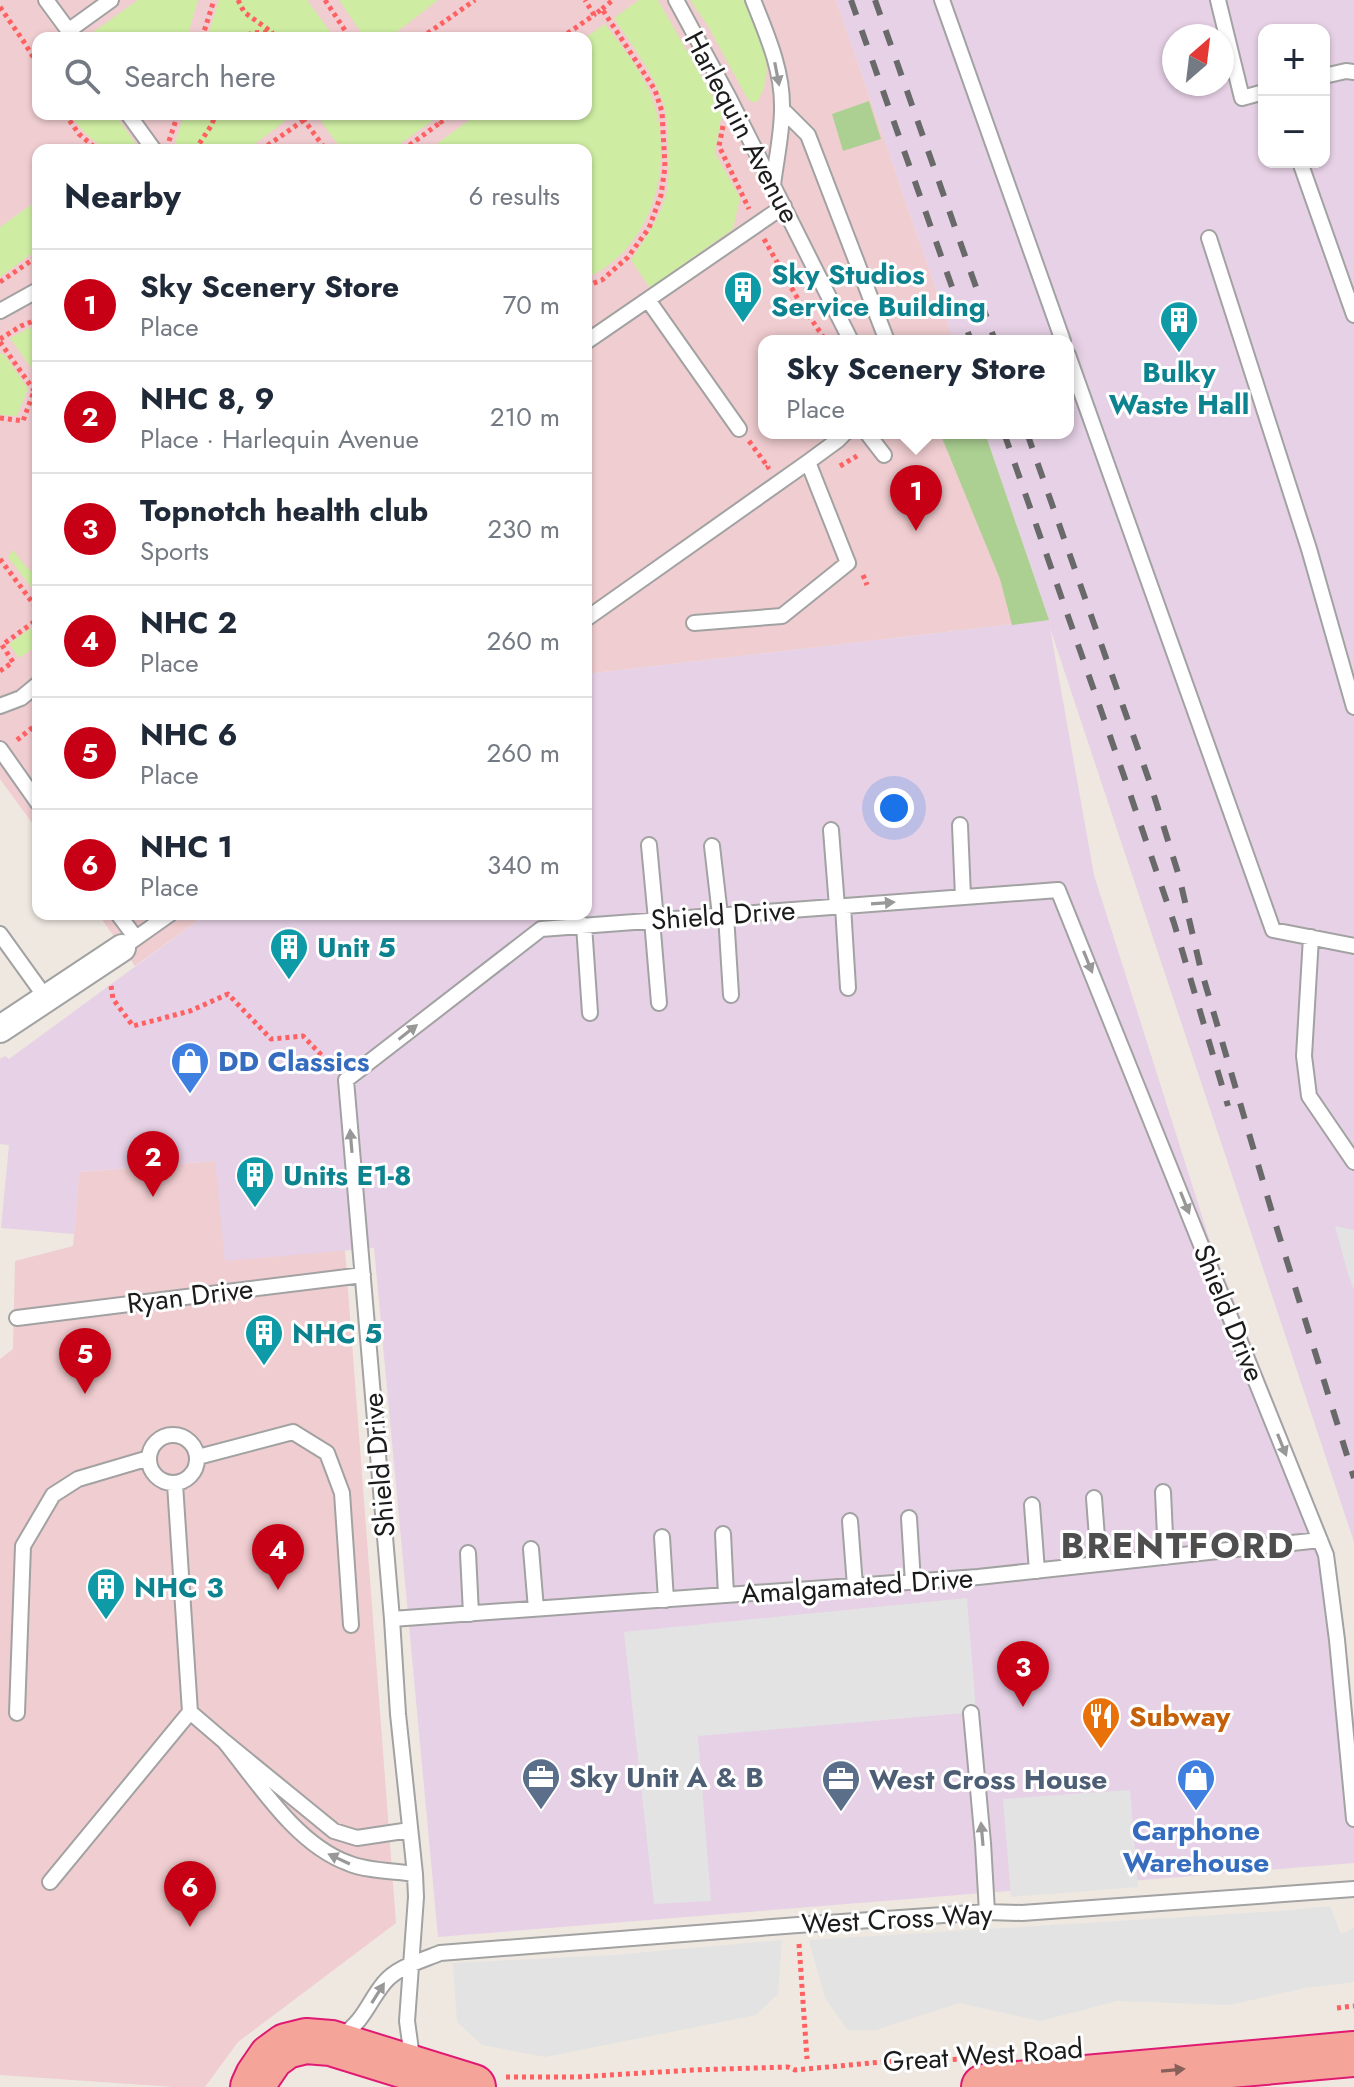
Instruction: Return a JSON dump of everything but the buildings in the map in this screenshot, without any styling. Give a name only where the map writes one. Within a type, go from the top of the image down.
[{"type":"highway","points":[[253,2087],[271,2057],[286,2046],[306,2041],[331,2043],[429,2074],[486,2082]]},
{"type":"highway","name":"Great West Road","points":[[976,2073],[1354,2054]]},
{"type":"street","points":[[0,1029],[129,943]]},
{"type":"lane","points":[[46,0],[70,32]]},
{"type":"lane","points":[[73,32],[111,0]]},
{"type":"lane","name":"Harlequin Avenue","points":[[676,0],[728,96],[848,335]]},
{"type":"lane","points":[[753,0],[772,47],[779,76],[782,109],[773,185]]},
{"type":"lane","points":[[942,0],[1061,335]]},
{"type":"lane","points":[[1218,0],[1242,98],[1258,94]]},
{"type":"lane","points":[[1330,75],[1354,72]]},
{"type":"lane","points":[[782,109],[808,135],[885,335]]},
{"type":"lane","points":[[132,120],[150,144]]},
{"type":"lane","points":[[1302,168],[1354,315]]},
{"type":"lane","points":[[592,338],[784,206]]},
{"type":"lane","points":[[1209,238],[1309,549],[1354,707]]},
{"type":"lane","points":[[0,311],[32,293]]},
{"type":"lane","points":[[648,300],[739,429]]},
{"type":"lane","points":[[1074,372],[1273,930],[1354,946]]},
{"type":"lane","points":[[592,615],[837,439]]},
{"type":"lane","points":[[872,439],[884,455]]},
{"type":"lane","points":[[694,623],[782,616],[848,563],[808,462]]},
{"type":"lane","points":[[0,706],[21,698],[32,689]]},
{"type":"lane","points":[[0,749],[32,782]]},
{"type":"lane","points":[[960,825],[963,897]]},
{"type":"lane","points":[[831,830],[848,988]]},
{"type":"lane","points":[[649,845],[659,1003]]},
{"type":"lane","points":[[712,846],[731,995]]},
{"type":"lane","name":"Shield Drive","points":[[429,2074],[411,2050],[407,2021],[415,1874],[398,1714],[346,1080],[541,929],[1058,890],[1326,1555],[1354,1819]]},
{"type":"lane","points":[[120,920],[129,943],[162,920]]},
{"type":"lane","points":[[584,925],[590,1013]]},
{"type":"lane","points":[[0,934],[46,998]]},
{"type":"lane","points":[[1311,937],[1304,1056],[1309,1096],[1354,1162]]},
{"type":"lane","name":"Ryan Drive","points":[[17,1318],[363,1275]]},
{"type":"lane","points":[[198,1457],[293,1432],[327,1453],[342,1493],[351,1625]]},
{"type":"lane","points":[[170,1435],[185,1438],[198,1457],[194,1472],[183,1482],[175,1484],[159,1479],[153,1473],[149,1458],[155,1443],[170,1435]]},
{"type":"lane","points":[[17,1713],[23,1546],[53,1495],[78,1479],[149,1458]]},
{"type":"lane","points":[[50,1882],[190,1712],[175,1484]]},
{"type":"lane","points":[[1163,1492],[1166,1557]]},
{"type":"lane","points":[[1094,1498],[1099,1564]]},
{"type":"lane","points":[[1032,1505],[1037,1571]]},
{"type":"lane","points":[[909,1518],[913,1582]]},
{"type":"lane","points":[[850,1521],[855,1586]]},
{"type":"lane","points":[[723,1534],[726,1595]]},
{"type":"lane","points":[[662,1537],[666,1600]]},
{"type":"lane","name":"Amalgamated Drive","points":[[392,1619],[913,1582],[1320,1540]]},
{"type":"lane","points":[[531,1549],[536,1609]]},
{"type":"lane","points":[[468,1553],[471,1614]]},
{"type":"lane","points":[[190,1712],[334,1831],[357,1838],[410,1830]]},
{"type":"lane","points":[[971,1713],[987,1912]]},
{"type":"lane","points":[[225,1742],[288,1821],[321,1850],[350,1865],[415,1874]]},
{"type":"lane","name":"West Cross Way","points":[[331,2043],[353,2028],[384,1982],[397,1971],[440,1953],[987,1912],[1022,1913],[1354,1889]]},
{"type":"path","points":[[204,32],[214,0]]},
{"type":"path","points":[[238,0],[244,12],[272,32]]},
{"type":"path","points":[[325,0],[346,32]]},
{"type":"path","points":[[430,32],[475,0]]},
{"type":"path","points":[[585,0],[594,15]]},
{"type":"path","points":[[570,32],[613,0]]},
{"type":"path","points":[[0,7],[32,56]]},
{"type":"path","points":[[592,284],[602,280],[628,257],[649,228],[661,195],[665,167],[662,112],[655,90],[602,9]]},
{"type":"path","points":[[69,120],[91,144]]},
{"type":"path","points":[[168,144],[176,120]]},
{"type":"path","points":[[199,144],[214,120]]},
{"type":"path","points":[[270,144],[304,120],[322,144]]},
{"type":"path","points":[[411,144],[444,120]]},
{"type":"path","points":[[723,124],[719,146],[756,225],[822,335]]},
{"type":"path","points":[[0,282],[32,260]]},
{"type":"path","points":[[32,321],[0,341],[32,388]]},
{"type":"path","points":[[0,418],[23,421],[32,402]]},
{"type":"path","points":[[0,559],[31,601]]},
{"type":"path","points":[[0,671],[13,662],[2,645],[32,623]]},
{"type":"path","points":[[26,752],[17,739],[32,728]]},
{"type":"path","points":[[133,1026],[190,1011],[228,994],[271,1039],[303,1036],[346,1080]]},
{"type":"path","points":[[800,1961],[807,2059]]},
{"type":"path","points":[[1337,2008],[1354,2006]]},
{"type":"path","name":"Great West Road","points":[[486,2082],[693,2070],[788,2067],[795,2070],[882,2062],[976,2073]]},
{"type":"shaded area","points":[[0,0],[836,0],[952,335],[758,335],[758,439],[987,439],[1049,620],[592,673],[592,144],[32,144],[32,823],[0,779]]},
{"type":"shaded area","points":[[836,0],[1354,0],[1354,1542],[1050,628],[1094,875],[1209,1238],[1334,1552],[1354,1724],[1354,1863],[438,1937],[374,1248],[225,1261],[215,1161],[79,1172],[74,1234],[1,1228],[9,1145],[0,1144],[0,1059],[5,1056],[9,1059],[199,920],[592,920],[592,673],[1049,620],[987,439],[1074,439],[1074,335],[952,335]]},
{"type":"shaded area","points":[[102,920],[199,920],[135,966]]},
{"type":"shaded area","points":[[215,1161],[345,1250],[396,1923],[238,2042],[205,2087],[0,2075],[0,1359],[13,1349],[15,1261],[73,1246],[79,1172]]},
{"type":"shaded area","points":[[1335,1226],[1354,1230],[1354,1290],[1348,1274]]},
{"type":"shaded area","points":[[967,1598],[976,1712],[698,1736],[711,1901],[654,1904],[624,1632]]},
{"type":"shaded area","points":[[1130,1790],[1138,1887],[1011,1897],[1003,1799]]},
{"type":"shaded area","points":[[1330,1906],[1341,1934],[1354,1928],[1354,1982],[1305,1988],[1229,2005],[1117,2001],[1040,2021],[959,2003],[876,2030],[848,2030],[825,1998],[809,1940],[1280,1911]]},
{"type":"shaded area","points":[[782,1940],[778,1994],[756,2015],[545,2057],[482,2045],[457,2022],[453,1963],[614,1955]]},
{"type":"green space","points":[[138,0],[198,0],[189,32],[93,32]]},
{"type":"green space","points":[[219,0],[307,0],[331,32],[209,32]]},
{"type":"green space","points":[[339,0],[438,0],[397,32],[361,32]]},
{"type":"green space","points":[[639,0],[658,0],[722,113],[715,153],[740,198],[733,229],[650,288],[631,260],[656,220],[666,195],[666,118],[663,102],[651,76],[614,18]]},
{"type":"green space","points":[[690,0],[748,0],[762,37],[767,64],[763,90],[757,102],[747,98],[708,26]]},
{"type":"green space","points":[[605,24],[645,81],[660,128],[661,154],[659,179],[642,227],[627,248],[609,265],[592,275],[592,144],[436,144],[470,120],[592,120],[592,33]]},
{"type":"green space","points":[[869,101],[881,139],[843,151],[832,114]]},
{"type":"green space","points":[[74,120],[119,120],[136,144],[98,144]]},
{"type":"green space","points":[[182,120],[286,120],[255,144],[175,144]]},
{"type":"green space","points":[[320,120],[433,120],[400,144],[338,144]]},
{"type":"green space","points":[[32,204],[32,253],[0,277],[0,227]]},
{"type":"green space","points":[[32,327],[32,369],[10,338]]},
{"type":"green space","points":[[0,353],[5,355],[28,389],[17,416],[0,415]]},
{"type":"green space","points":[[942,439],[987,439],[1049,620],[1012,625],[1000,579]]},
{"type":"green space","points":[[13,550],[32,571],[32,588],[8,557]]},
{"type":"green space","points":[[32,627],[32,649],[19,658],[9,644]]},
{"type":"railway","points":[[851,0],[969,335]]},
{"type":"railway","points":[[875,0],[993,335]]},
{"type":"railway","points":[[1006,439],[1174,923],[1228,1106]]},
{"type":"railway","points":[[1029,439],[1151,786],[1274,1219],[1354,1478]]},
{"type":"place","name":"Sky Studios Service Building","points":[[743,324]]},
{"type":"place","name":"Bulky Waste Hall","points":[[1179,354]]},
{"type":"place","name":"Sky Scenery Store","points":[[916,531]]},
{"type":"place","name":"Unit 5","points":[[289,981]]},
{"type":"place","name":"DD Classics","points":[[190,1095]]},
{"type":"place","name":"NHC 8, 9","points":[[153,1197]]},
{"type":"place","name":"Units E1-8","points":[[255,1209]]},
{"type":"place","name":"NHC 5","points":[[264,1367]]},
{"type":"place","name":"NHC 6","points":[[85,1394]]},
{"type":"place","name":"NHC 2","points":[[278,1590]]},
{"type":"place","name":"NHC 3","points":[[106,1621]]},
{"type":"place","name":"Topnotch health club","points":[[1023,1707]]},
{"type":"place","name":"Subway","points":[[1101,1750]]},
{"type":"place","name":"Sky Unit A & B","points":[[541,1811]]},
{"type":"place","name":"Carphone Warehouse","points":[[1196,1812]]},
{"type":"place","name":"West Cross House","points":[[841,1813]]},
{"type":"place","name":"NHC 1","points":[[190,1927]]},
{"type":"district","name":"BRENTFORD","points":[[1178,1545]]}]
